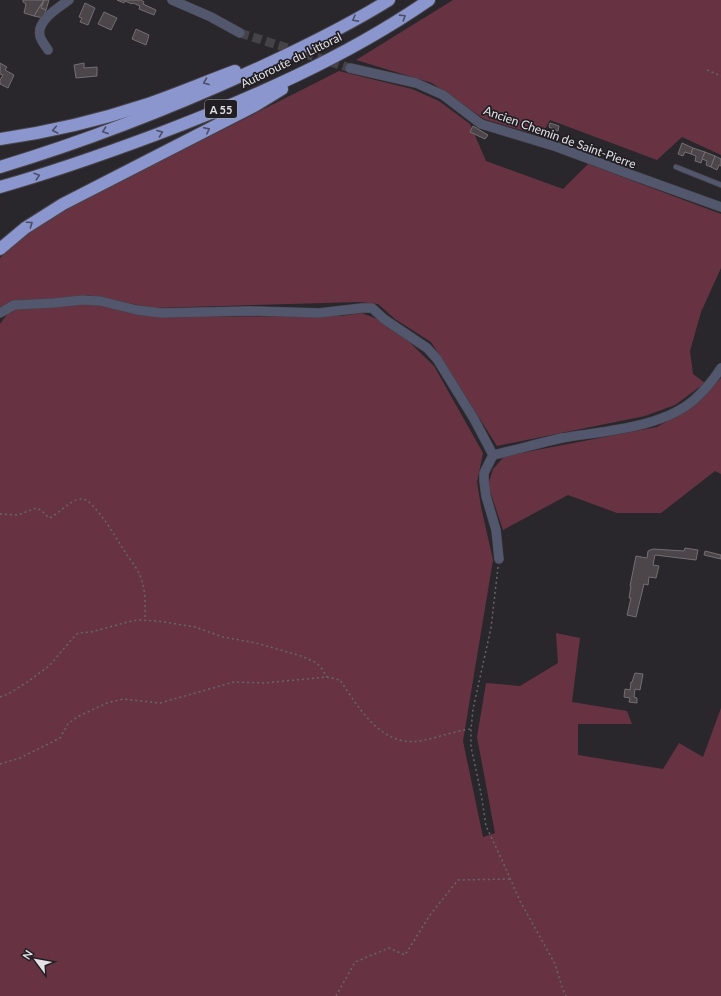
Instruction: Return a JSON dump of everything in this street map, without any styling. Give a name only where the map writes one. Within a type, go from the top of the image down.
[{"type":"highway","name":"Autoroute du Littoral","points":[[0,167],[120,126],[213,89],[321,39],[389,0]]},
{"type":"highway","name":"Autoroute du Littoral","points":[[0,187],[107,153],[214,112],[334,56],[378,32],[430,0]]},
{"type":"highway","points":[[0,249],[25,228],[63,204],[256,105],[378,32]]},
{"type":"highway","points":[[0,139],[70,127],[145,105],[321,39]]},
{"type":"street","points":[[48,50],[40,36],[40,28],[51,12],[69,0]]},
{"type":"street","points":[[172,0],[211,17],[240,33]]},
{"type":"street","name":"Ancien Chemin de Saint-Pierre","points":[[350,68],[416,83],[442,95],[481,124],[557,147],[721,207]]},
{"type":"street","points":[[0,313],[14,305],[82,300],[100,301],[137,310],[161,313],[250,311],[319,313],[372,308],[384,319],[427,348],[437,359],[474,419],[493,455]]},
{"type":"street","points":[[493,455],[560,439],[631,427],[662,418],[679,411],[695,399],[714,380],[721,368]]},
{"type":"street","points":[[493,455],[484,473],[484,481],[486,496],[496,530],[499,559]]},
{"type":"lane","points":[[676,167],[721,185]]},
{"type":"path","points":[[707,70],[721,76]]},
{"type":"path","points":[[0,514],[18,515],[36,508],[41,510],[49,518],[76,500],[81,499],[87,501],[111,530],[143,582],[145,621]]},
{"type":"path","points":[[499,559],[491,628],[478,687],[471,729],[471,747],[481,793],[486,826],[520,901],[555,964],[566,996]]},
{"type":"path","points":[[0,697],[26,683],[49,666],[78,633],[91,632],[124,622],[158,621],[195,627],[223,637],[256,643],[301,656],[317,663],[327,677]]},
{"type":"path","points":[[0,764],[20,758],[60,738],[68,724],[76,717],[107,703],[123,699],[160,703],[234,682],[264,683],[327,677],[340,680],[362,712],[376,728],[392,737],[414,741],[471,729]]},
{"type":"path","points":[[336,996],[355,962],[389,948],[405,955],[430,915],[458,880],[511,879]]},
{"type":"shaded area","points":[[453,0],[721,0],[721,155],[682,137],[657,160],[550,120],[541,136],[484,119],[432,83],[356,60]]},
{"type":"shaded area","points":[[339,71],[412,89],[439,101],[470,124],[486,161],[563,189],[588,164],[721,214],[721,268],[701,312],[690,351],[693,374],[705,383],[675,405],[645,416],[497,446],[431,342],[395,319],[378,304],[360,302],[153,308],[88,295],[60,299],[19,300],[0,307],[0,258],[19,239],[74,205]]},
{"type":"shaded area","points":[[86,303],[157,317],[341,316],[362,313],[377,319],[400,333],[434,366],[483,453],[477,482],[493,560],[463,741],[483,837],[495,833],[477,737],[486,683],[520,686],[558,663],[556,633],[580,638],[572,702],[627,711],[632,724],[578,724],[578,755],[663,769],[679,743],[703,757],[721,708],[721,996],[0,996],[0,324],[11,309]]},
{"type":"shaded area","points":[[721,378],[721,474],[715,471],[661,513],[617,513],[568,495],[503,530],[488,485],[493,469],[505,456],[657,427],[698,403]]},
{"type":"building","points":[[23,0],[44,0],[34,16],[24,13],[26,4]]},
{"type":"building","points":[[44,0],[49,0],[46,10],[41,8]]},
{"type":"building","points":[[44,0],[41,8],[46,10],[43,18],[34,16]]},
{"type":"building","points":[[117,0],[141,0],[144,2],[143,4],[156,10],[154,15],[139,9],[140,6],[133,3],[132,4],[125,1],[124,3]]},
{"type":"building","points":[[85,3],[95,8],[88,25],[80,22],[82,18],[79,17]]},
{"type":"building","points":[[104,12],[117,18],[111,30],[98,24]]},
{"type":"building","points":[[136,29],[149,35],[146,45],[132,39]]},
{"type":"building","points":[[0,63],[7,67],[5,70],[14,75],[8,88],[0,84],[0,80],[3,75],[0,74]]},
{"type":"building","points":[[84,63],[84,68],[97,67],[97,76],[76,78],[74,65]]},
{"type":"building","points":[[550,123],[559,126],[558,131],[549,127]]},
{"type":"building","points":[[473,126],[488,135],[485,139],[470,132]]},
{"type":"building","points":[[682,143],[693,148],[691,154],[685,152],[683,156],[678,154]]},
{"type":"building","points":[[693,148],[705,152],[701,163],[695,161],[696,156],[691,154]]},
{"type":"building","points":[[705,152],[715,156],[711,167],[706,165],[707,161],[702,159]]},
{"type":"building","points":[[715,156],[721,159],[721,166],[719,165],[717,170],[711,167]]},
{"type":"building","points":[[685,548],[698,550],[696,560],[655,555],[653,565],[659,566],[656,578],[649,577],[648,585],[644,584],[636,617],[627,615],[631,598],[629,598],[630,586],[636,556],[647,558],[648,551],[653,549],[684,551]]},
{"type":"building","points":[[705,551],[721,555],[721,559],[704,555]]},
{"type":"building","points":[[635,673],[643,674],[640,690],[635,689],[634,697],[637,698],[637,703],[629,702],[630,698],[624,697],[625,689],[630,690],[631,682]]},
{"type":"tunnel","points":[[240,33],[350,68]]}]
